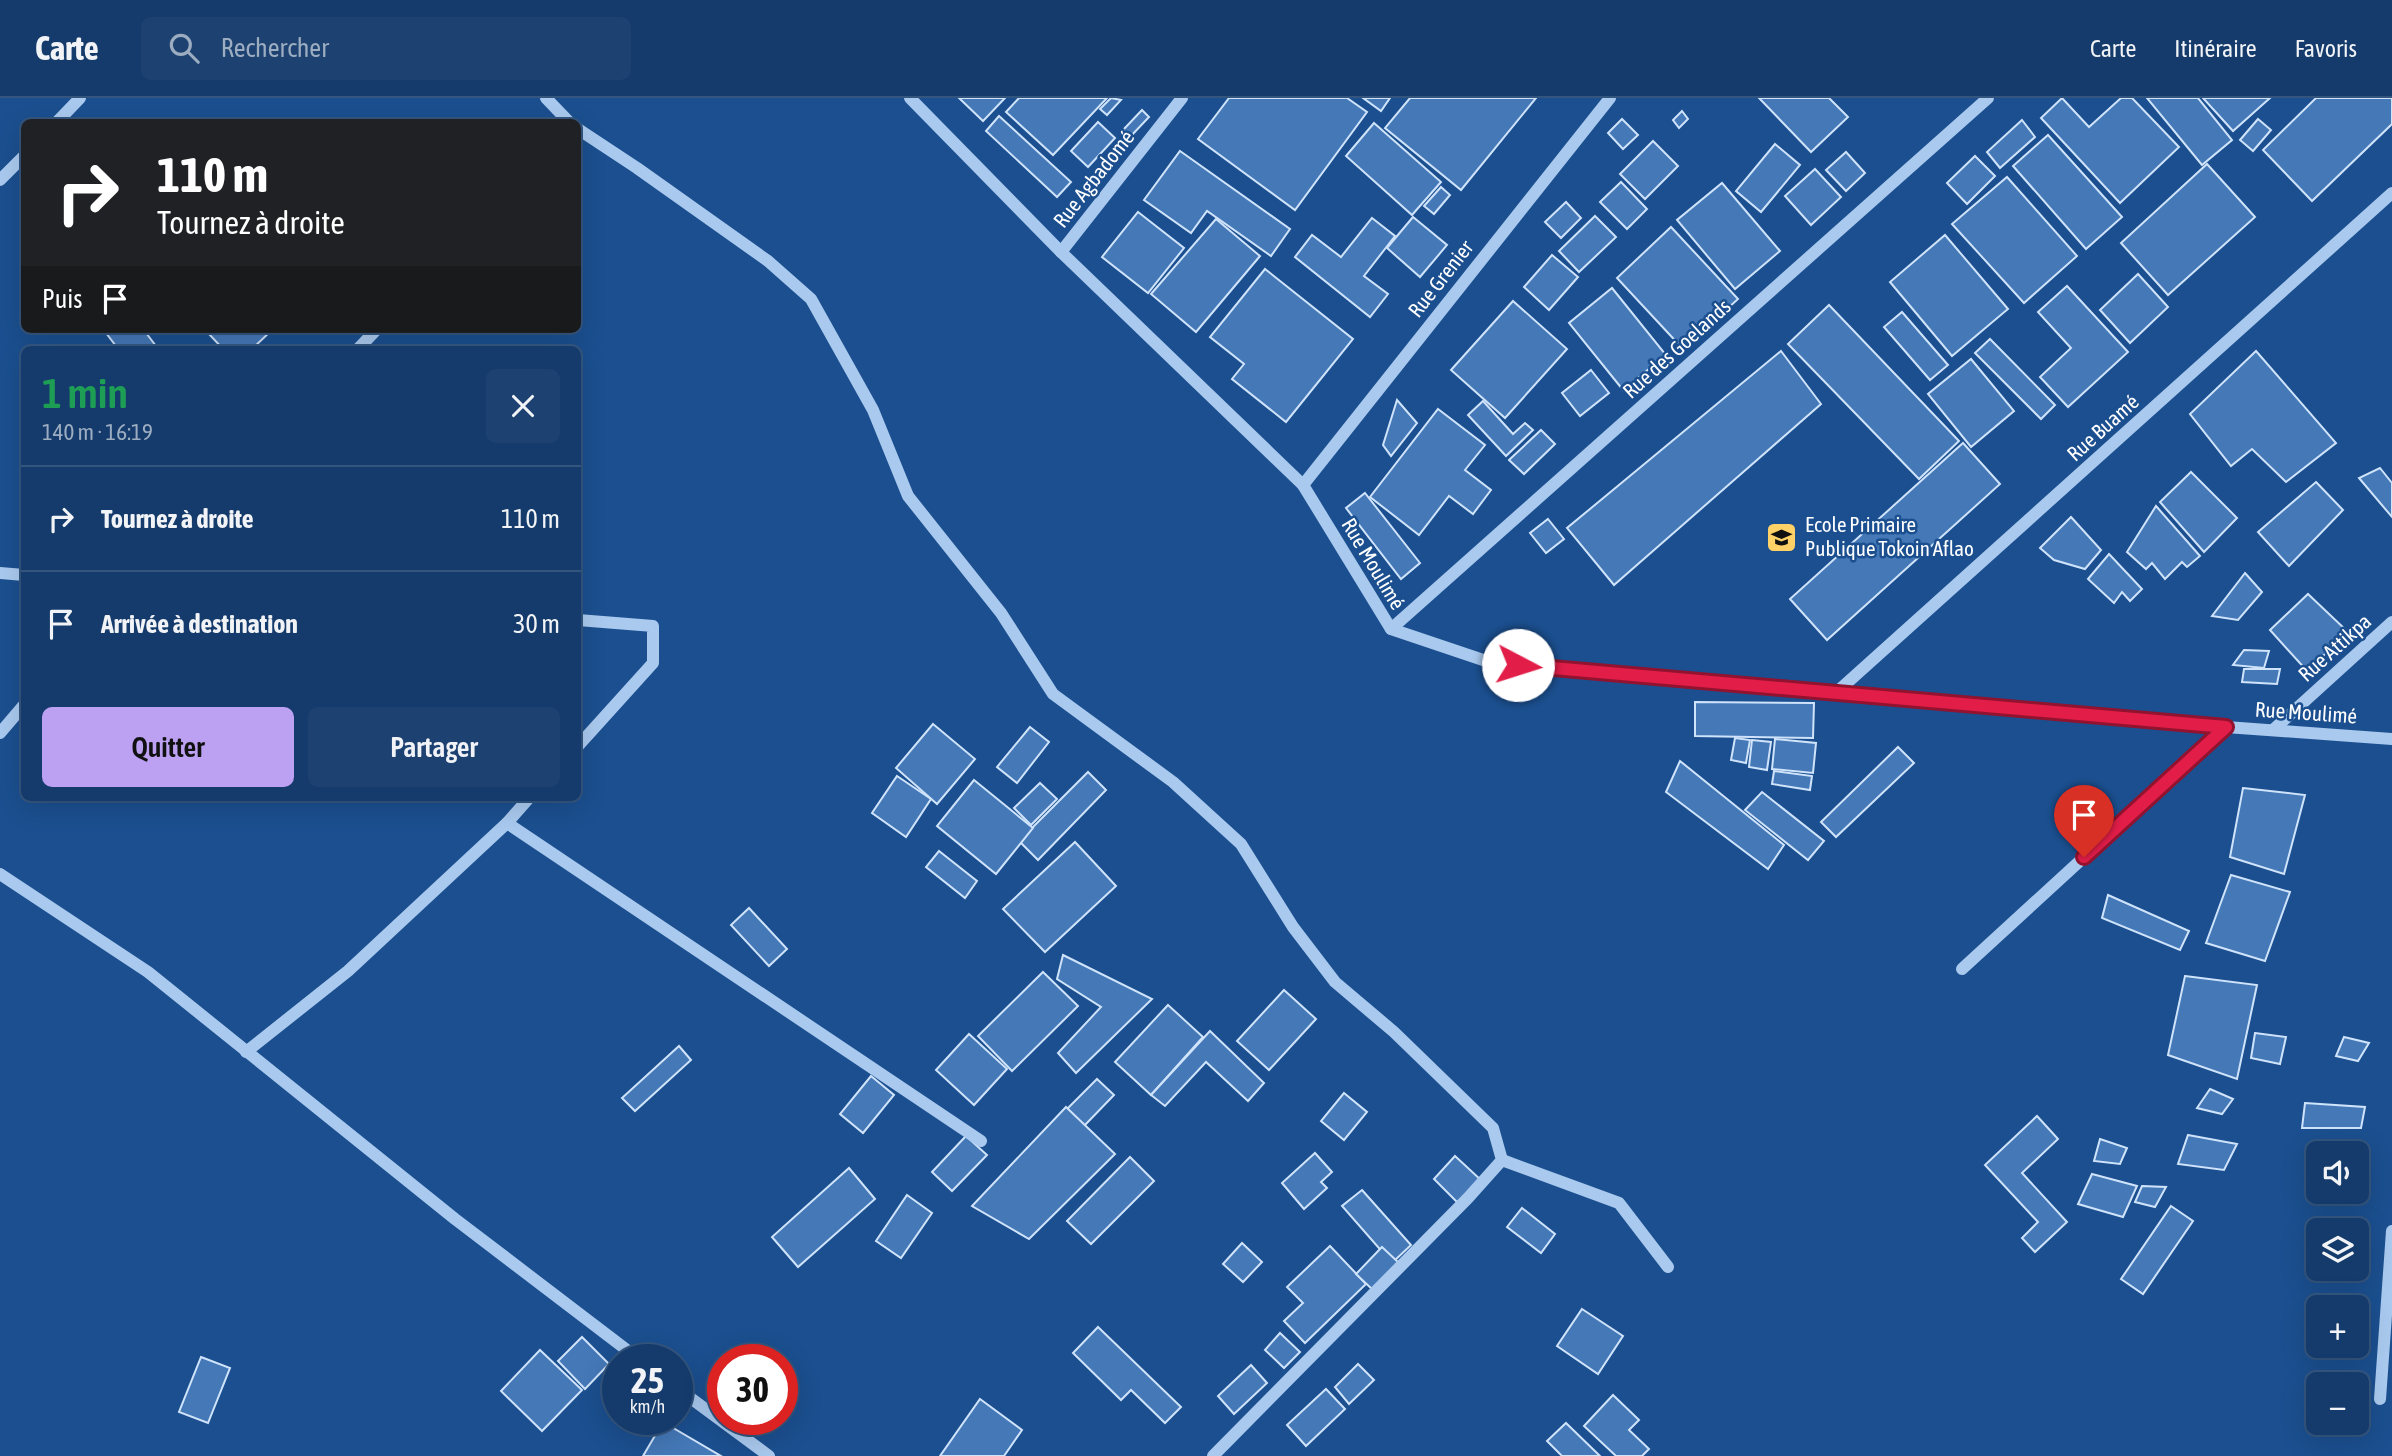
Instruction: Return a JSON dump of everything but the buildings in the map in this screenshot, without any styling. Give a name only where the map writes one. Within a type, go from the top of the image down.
[{"type":"street","points":[[60,119],[80,98]]},
{"type":"street","points":[[546,98],[566,119]]},
{"type":"street","name":"Rue Moulimé","points":[[911,98],[1062,252],[1303,485],[1391,629],[1492,663],[2392,739]]},
{"type":"street","name":"Rue Agbadomé","points":[[1062,252],[1182,98]]},
{"type":"street","name":"Rue Grenier","points":[[1303,485],[1610,98]]},
{"type":"street","name":"Rue des Goelands","points":[[1391,629],[1989,98]]},
{"type":"street","points":[[581,132],[757,253],[811,299],[873,410],[908,496],[1001,612],[1053,695],[1173,782],[1241,844],[1293,927],[1335,982],[1394,1032],[1493,1128],[1502,1160]]},
{"type":"street","points":[[0,180],[21,159]]},
{"type":"street","name":"Rue Buamé","points":[[1838,691],[2392,192]]},
{"type":"street","points":[[361,346],[373,333]]},
{"type":"street","points":[[0,573],[21,575]]},
{"type":"street","points":[[581,620],[653,626],[653,663],[581,743]]},
{"type":"street","name":"Rue Attikpa","points":[[2273,730],[2392,622]]},
{"type":"street","points":[[0,733],[21,708]]},
{"type":"street","points":[[1962,969],[2226,727]]},
{"type":"street","points":[[246,1052],[348,971],[526,801]]},
{"type":"street","points":[[507,822],[981,1141]]},
{"type":"street","points":[[0,874],[148,972],[455,1219],[619,1344]]},
{"type":"street","points":[[1502,1160],[1619,1203],[1668,1267]]},
{"type":"street","points":[[1213,1456],[1468,1198],[1502,1160]]},
{"type":"street","points":[[2380,1399],[2392,1230]]},
{"type":"street","points":[[693,1400],[769,1456]]},
{"type":"place","name":"Ecole Primaire Publique Tokoin Aflao","points":[[1782,537]]},
{"type":"route","points":[[1518,665],[2226,727],[2084,857]]}]
